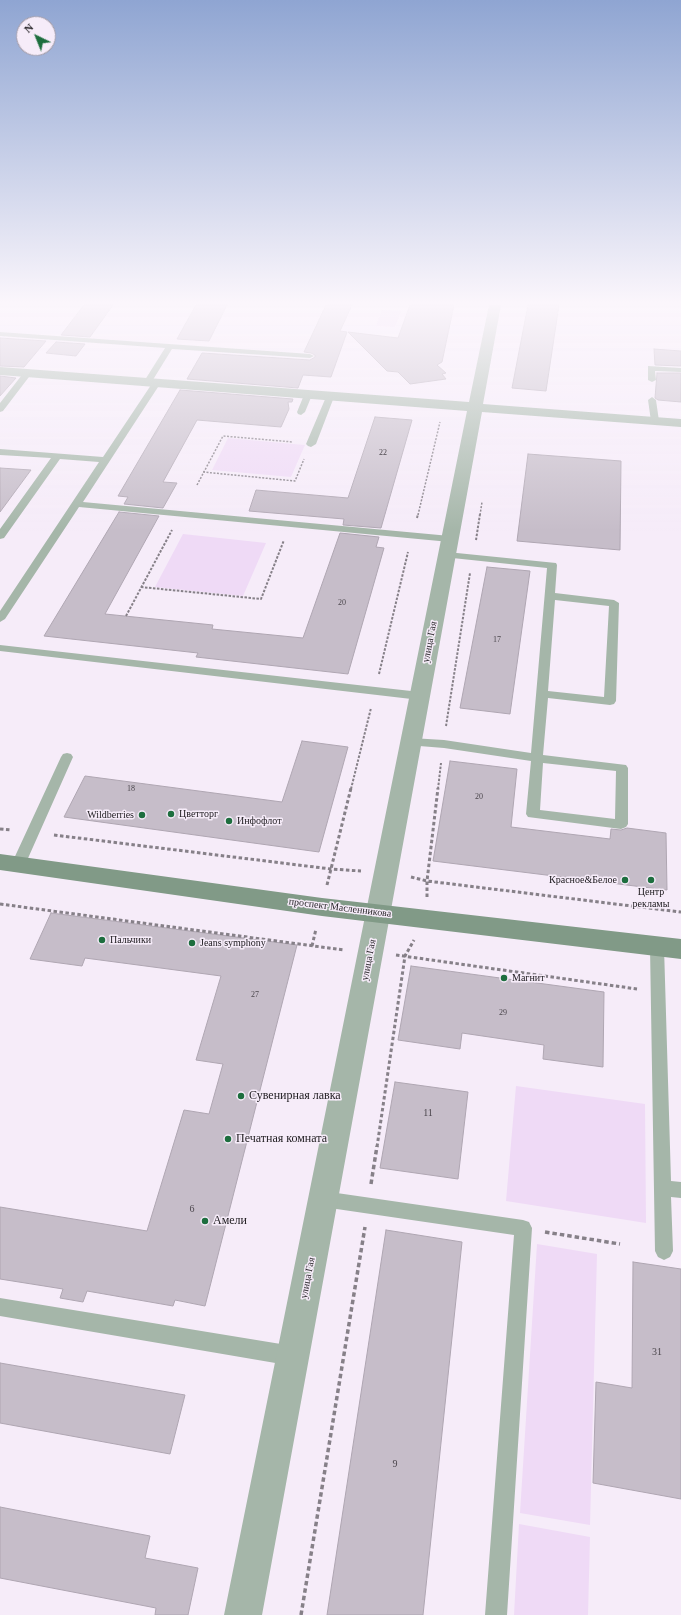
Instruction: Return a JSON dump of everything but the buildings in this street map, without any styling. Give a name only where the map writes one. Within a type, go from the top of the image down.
[{"type":"main road","name":"проспект Масленникова","points":[[9,864],[322,907],[681,949]]},
{"type":"street","points":[[110,380],[681,423]]},
{"type":"street","name":"улица Гая","points":[[243,1615],[480,380]]},
{"type":"lane","points":[[0,409],[22,380]]},
{"type":"lane","points":[[0,619],[105,460],[153,380]]},
{"type":"lane","points":[[301,412],[308,395]]},
{"type":"lane","points":[[311,444],[330,397]]},
{"type":"lane","points":[[652,400],[654,421]]},
{"type":"lane","points":[[0,452],[105,460]]},
{"type":"lane","points":[[0,536],[57,456]]},
{"type":"lane","points":[[76,504],[412,536],[449,547],[473,557],[552,564],[550,596],[537,758],[533,814],[621,824],[622,768],[537,758],[444,744],[411,742]]},
{"type":"lane","points":[[542,694],[610,701],[614,603],[550,596]]},
{"type":"lane","points":[[0,648],[420,696]]},
{"type":"lane","points":[[9,864],[33,833],[67,757]]},
{"type":"lane","points":[[657,947],[664,1251]]},
{"type":"lane","points":[[663,1188],[681,1190]]},
{"type":"lane","points":[[323,1199],[523,1228],[496,1615]]},
{"type":"lane","points":[[0,1307],[293,1356]]},
{"type":"path","points":[[312,946],[444,406]]},
{"type":"path","points":[[197,485],[203,472],[223,436],[311,444],[295,481],[203,472]]},
{"type":"path","points":[[301,1615],[368,1205],[405,956],[427,919],[427,881],[444,744],[483,495]]},
{"type":"path","points":[[126,616],[180,514]]},
{"type":"path","points":[[142,587],[261,599],[291,524]]},
{"type":"path","points":[[0,829],[331,869],[386,872],[427,881],[681,912]]},
{"type":"path","points":[[0,904],[312,946],[405,956],[659,993]]},
{"type":"path","points":[[523,1228],[620,1244]]},
{"type":"shaded area","points":[[228,438],[305,445],[291,477],[212,470]]},
{"type":"shaded area","points":[[183,534],[266,543],[243,596],[155,587]]},
{"type":"shaded area","points":[[516,1086],[645,1104],[646,1223],[506,1201]]},
{"type":"shaded area","points":[[537,1244],[597,1254],[590,1525],[520,1513]]},
{"type":"shaded area","points":[[519,1524],[590,1537],[588,1615],[514,1615]]},
{"type":"place","name":"Цветторг","points":[[171,814]]},
{"type":"place","name":"Wildberries","points":[[142,815]]},
{"type":"place","name":"Инфофлот","points":[[229,821]]},
{"type":"place","name":"Красное&Белое","points":[[625,880]]},
{"type":"place","name":"Центр рекламы","points":[[651,880]]},
{"type":"place","name":"Пальчики","points":[[102,940]]},
{"type":"place","name":"Jeans symphony","points":[[192,943]]},
{"type":"place","name":"Магнит","points":[[504,978]]},
{"type":"place","name":"Сувенирная лавка","points":[[241,1096]]},
{"type":"place","name":"Печатная комната","points":[[228,1139]]},
{"type":"place","name":"Амели","points":[[205,1221]]}]
